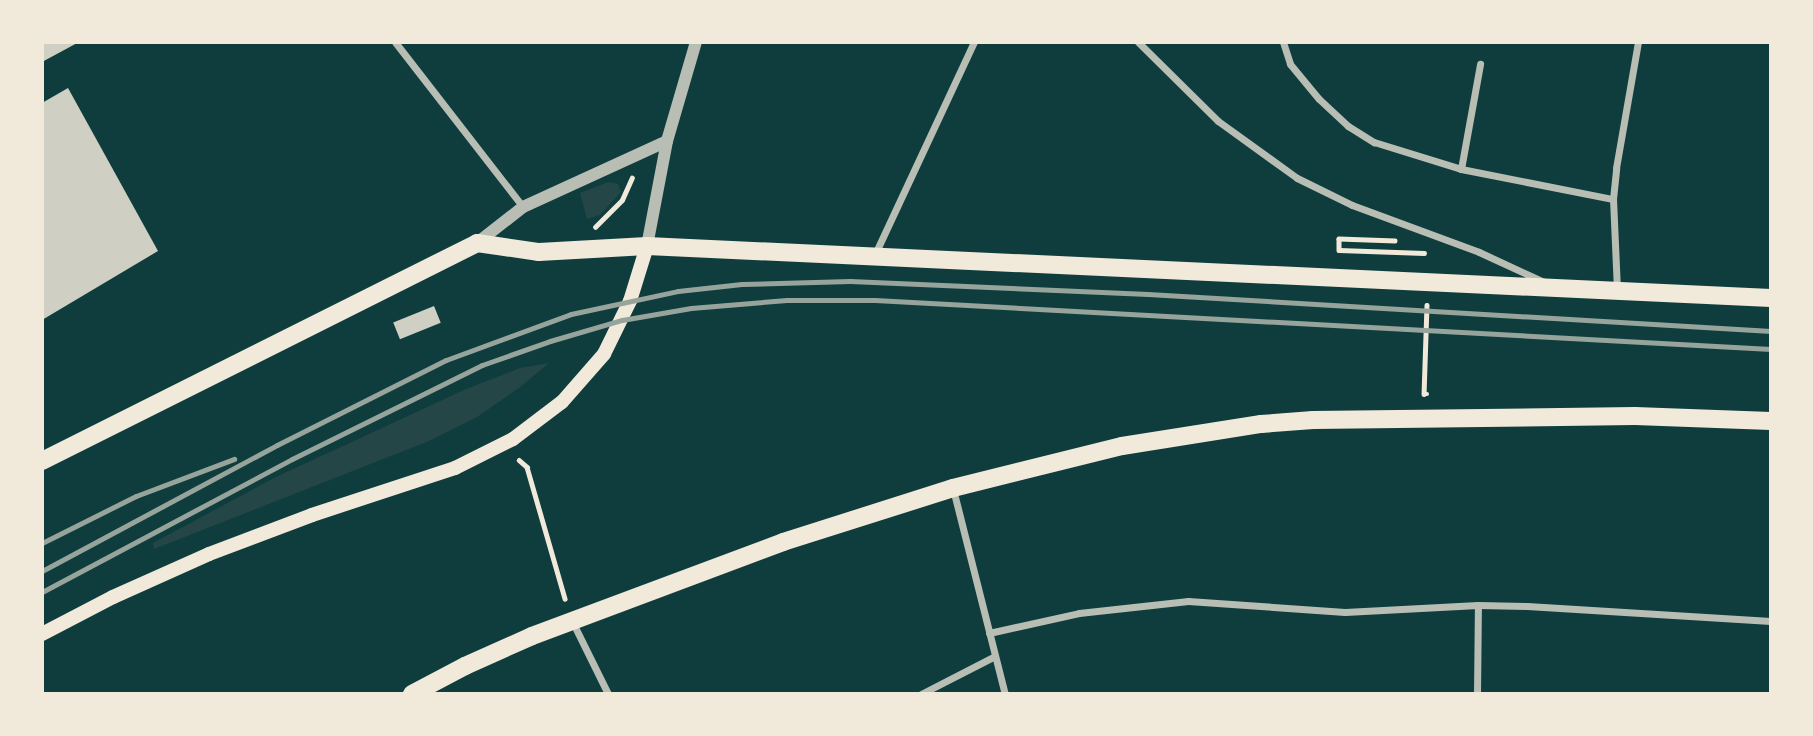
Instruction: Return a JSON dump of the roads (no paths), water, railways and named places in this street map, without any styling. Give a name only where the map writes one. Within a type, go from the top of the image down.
[{"type":"main road","points":[[42,461],[477,243],[538,252],[647,246],[1771,298]]},
{"type":"main road","points":[[42,634],[113,597],[209,554],[301,519],[454,468],[513,439],[562,402],[604,354],[630,301],[647,246]]},
{"type":"main road","points":[[412,694],[477,660],[572,620],[783,542],[953,488],[1122,446],[1261,424],[1488,416],[1694,417],[1771,421]]},
{"type":"street","points":[[395,42],[523,207]]},
{"type":"street","points":[[647,246],[667,141],[696,42]]},
{"type":"street","points":[[875,255],[974,42]]},
{"type":"street","points":[[1138,42],[1218,121],[1297,178],[1352,205],[1479,252],[1556,287]]},
{"type":"street","points":[[1283,42],[1290,64],[1319,99],[1348,126],[1385,147],[1461,169],[1613,199]]},
{"type":"street","points":[[1617,290],[1613,199],[1638,42]]},
{"type":"street","points":[[1461,169],[1480,64]]},
{"type":"street","points":[[477,243],[523,207],[667,141]]},
{"type":"street","points":[[953,488],[1005,694]]},
{"type":"street","points":[[989,633],[1079,613],[1155,603],[1198,602],[1345,612],[1478,605],[1771,621]]},
{"type":"street","points":[[1477,694],[1478,605]]},
{"type":"street","points":[[572,620],[608,694]]},
{"type":"street","points":[[921,694],[995,656]]},
{"type":"railway","points":[[42,571],[277,445],[446,360],[571,314],[678,291],[742,284],[850,281],[1148,294],[1771,331]]},
{"type":"railway","points":[[42,592],[292,459],[482,365],[622,320],[691,308],[787,300],[875,300],[1771,349]]},
{"type":"railway","points":[[42,543],[136,496],[234,459]]}]
